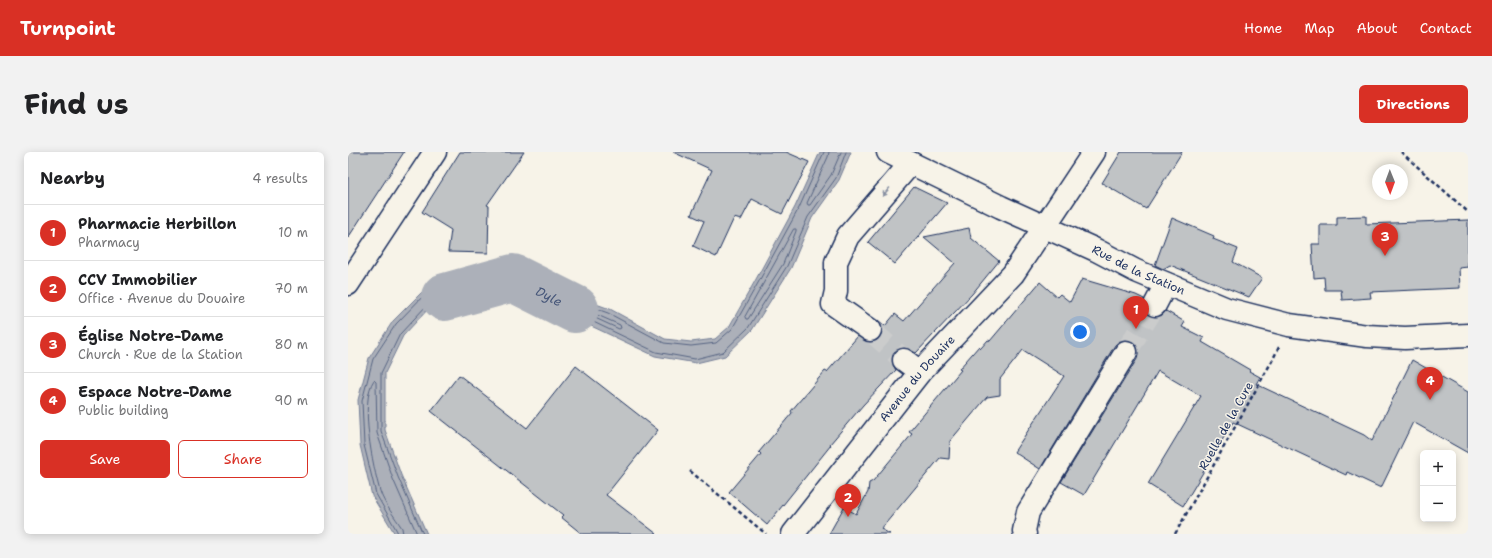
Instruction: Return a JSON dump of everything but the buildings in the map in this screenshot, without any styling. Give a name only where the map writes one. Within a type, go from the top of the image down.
[{"type":"street","points":[[348,284],[435,152]]},
{"type":"street","name":"Rue de la Station","points":[[888,152],[1045,226],[1136,271],[1227,309],[1288,325],[1367,336],[1405,338],[1468,336]]},
{"type":"street","name":"Avenue du Douaire","points":[[798,527],[912,366],[1013,274],[1094,152]]},
{"type":"street","points":[[870,330],[833,304],[836,291],[836,262],[848,236],[911,163]]},
{"type":"street","points":[[1155,305],[1166,284]]},
{"type":"street","points":[[1025,534],[1024,531],[1028,512],[1126,352]]},
{"type":"path","points":[[1401,152],[1468,212]]},
{"type":"path","name":"Ruelle de la Cure","points":[[1175,534],[1272,361],[1288,325]]},
{"type":"path","points":[[690,471],[766,534]]},
{"type":"water","points":[[820,152],[851,152],[839,180],[812,218],[791,268],[752,330],[725,356],[696,363],[655,356],[534,298],[476,293],[431,306],[403,336],[385,373],[385,430],[401,475],[427,534],[395,534],[372,496],[360,445],[358,400],[369,358],[393,321],[428,286],[473,277],[529,280],[610,309],[665,339],[691,342],[715,339],[729,327],[755,281],[795,207]]},
{"type":"waterway","name":"Dyle","points":[[445,297],[513,278],[575,309]]},
{"type":"tunnel","points":[[1126,352],[1155,305]]},
{"type":"tunnel","points":[[870,330],[904,360]]},
{"type":"place","name":"Église Notre-Dame","points":[[1385,256]]},
{"type":"place","name":"Pharmacie Herbillon","points":[[1136,329]]},
{"type":"place","name":"Espace Notre-Dame","points":[[1430,400]]},
{"type":"place","name":"CCV Immobilier","points":[[848,517]]}]
